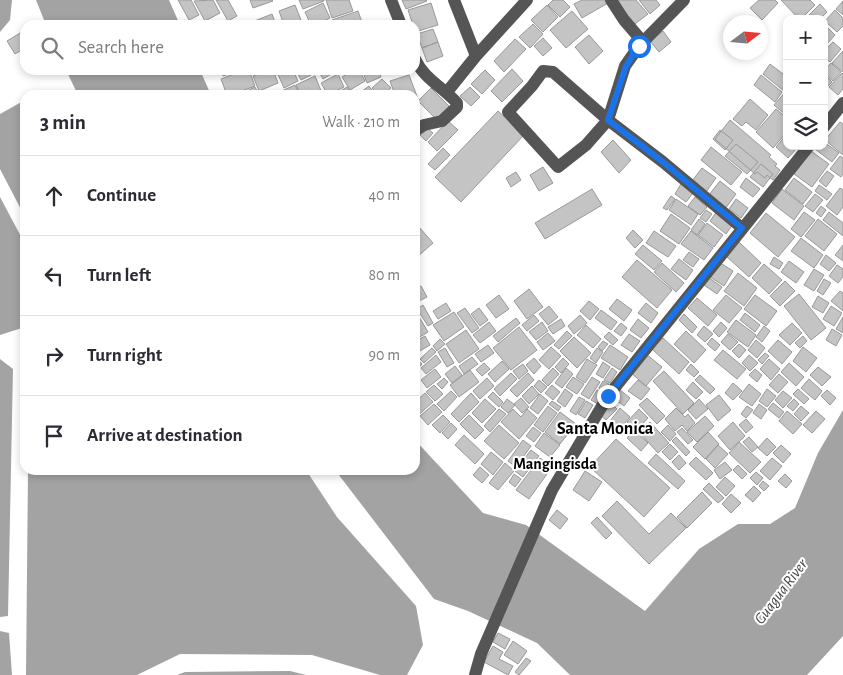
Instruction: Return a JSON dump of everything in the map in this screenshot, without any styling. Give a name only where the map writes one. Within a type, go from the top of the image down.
[{"type":"street","points":[[391,0],[399,20]]},
{"type":"street","points":[[454,0],[476,56]]},
{"type":"street","points":[[447,92],[476,56],[527,0]]},
{"type":"street","points":[[612,0],[641,44]]},
{"type":"street","points":[[684,0],[641,44],[626,66],[608,120],[586,145],[558,167],[508,112],[543,71],[553,72],[608,120],[663,162],[742,228]]},
{"type":"street","points":[[420,67],[426,76],[457,102],[457,107],[442,121],[420,128]]},
{"type":"street","points":[[828,122],[843,103]]},
{"type":"street","points":[[475,675],[481,654],[552,490],[608,396],[806,150]]},
{"type":"water","points":[[0,0],[12,0],[10,20],[0,32]]},
{"type":"water","points":[[36,0],[169,0],[178,20],[44,20]]},
{"type":"water","points":[[68,75],[202,75],[209,90],[76,90]]},
{"type":"water","points":[[20,103],[20,207],[0,169],[0,114]]},
{"type":"water","points":[[0,197],[20,235],[20,329],[0,335]]},
{"type":"water","points":[[0,359],[13,369],[8,616],[0,617]]},
{"type":"water","name":"Guagua River","points":[[843,410],[843,636],[807,675],[570,675],[537,643],[468,611],[434,599],[339,475],[420,475],[420,445],[483,513],[526,525],[645,611],[699,549],[738,524],[770,524],[795,508],[818,453]]},
{"type":"water","points":[[28,475],[309,475],[337,517],[416,606],[423,645],[407,675],[380,675],[312,655],[180,654],[137,675],[26,675]]},
{"type":"water","points":[[0,631],[9,633],[12,675],[0,675]]},
{"type":"water","points":[[290,671],[306,675],[177,675],[185,672]]},
{"type":"building","points":[[178,0],[191,0],[199,15],[189,20]]},
{"type":"building","points":[[213,0],[220,13],[204,20],[194,1]]},
{"type":"building","points":[[216,0],[228,0],[237,16],[227,20]]},
{"type":"building","points":[[250,0],[272,0],[273,1],[253,8]]},
{"type":"building","points":[[299,0],[324,0],[324,1],[303,9]]},
{"type":"building","points":[[326,0],[349,0],[353,11],[332,18]]},
{"type":"building","points":[[402,0],[426,0],[427,1],[406,9]]},
{"type":"building","points":[[553,0],[563,0],[570,7],[560,17],[548,5]]},
{"type":"building","points":[[582,0],[606,0],[608,3],[582,18],[574,4]]},
{"type":"building","points":[[617,0],[636,0],[648,14],[635,24]]},
{"type":"building","points":[[639,0],[656,0],[660,5],[650,14]]},
{"type":"building","points":[[759,0],[775,0],[778,3],[767,15],[757,15],[750,8]]},
{"type":"building","points":[[781,0],[810,0],[815,5],[805,15],[795,15]]},
{"type":"building","points":[[843,1],[843,15],[836,9]]},
{"type":"building","points":[[323,3],[330,18],[326,20],[309,20],[305,12]]},
{"type":"building","points":[[431,3],[438,25],[420,30],[420,20],[411,20],[408,10]]},
{"type":"building","points":[[820,4],[827,12],[824,15],[809,15]]},
{"type":"building","points":[[295,5],[301,20],[282,20],[279,11]]},
{"type":"building","points":[[547,5],[558,17],[543,32],[531,20]]},
{"type":"building","points":[[835,10],[843,18],[843,26],[837,32],[828,24],[828,18]]},
{"type":"building","points":[[358,11],[361,20],[332,20]]},
{"type":"building","points":[[572,11],[588,29],[566,48],[550,30]]},
{"type":"building","points":[[272,14],[274,20],[257,20]]},
{"type":"building","points":[[533,24],[543,34],[530,48],[519,37]]},
{"type":"building","points":[[828,28],[835,35],[828,43]]},
{"type":"building","points":[[433,29],[438,42],[422,48],[420,33]]},
{"type":"building","points":[[663,31],[671,42],[659,52],[650,41]]},
{"type":"building","points":[[20,33],[20,51],[15,54],[7,41]]},
{"type":"building","points":[[589,35],[603,51],[589,64],[575,47]]},
{"type":"building","points":[[543,38],[552,48],[543,56],[534,46]]},
{"type":"building","points":[[515,39],[526,49],[504,72],[494,61]]},
{"type":"building","points":[[438,42],[443,56],[427,62],[422,48]]},
{"type":"building","points":[[833,42],[841,49],[830,62],[828,60],[828,47]]},
{"type":"building","points":[[843,51],[843,72],[832,63]]},
{"type":"building","points":[[831,63],[841,72],[833,81],[828,77],[828,66]]},
{"type":"building","points":[[770,64],[783,74],[783,90],[763,74]]},
{"type":"building","points":[[512,69],[523,81],[502,102],[491,91]]},
{"type":"building","points":[[485,70],[495,80],[482,94],[471,84]]},
{"type":"building","points":[[842,73],[843,89],[838,95],[829,87]]},
{"type":"building","points":[[231,75],[251,75],[255,86],[245,90],[225,90],[221,79]]},
{"type":"building","points":[[275,75],[278,83],[259,90],[253,76]]},
{"type":"building","points":[[278,75],[295,75],[298,81],[284,88]]},
{"type":"building","points":[[298,75],[311,75],[301,80]]},
{"type":"building","points":[[321,75],[330,75],[323,79]]},
{"type":"building","points":[[338,75],[344,87],[338,90],[325,90],[321,83]]},
{"type":"building","points":[[345,75],[362,75],[365,81],[350,90],[342,77]]},
{"type":"building","points":[[364,75],[380,75],[381,77],[367,83]]},
{"type":"building","points":[[409,75],[415,90],[393,90],[390,81]]},
{"type":"building","points":[[761,75],[782,92],[775,102],[754,85]]},
{"type":"building","points":[[315,76],[321,90],[298,90],[296,85]]},
{"type":"building","points":[[828,78],[832,82],[828,86]]},
{"type":"building","points":[[382,79],[391,88],[389,90],[374,90],[372,88]]},
{"type":"building","points":[[295,85],[298,90],[284,90]]},
{"type":"building","points":[[369,86],[372,90],[364,90]]},
{"type":"building","points":[[470,87],[480,97],[471,106],[460,96]]},
{"type":"building","points":[[431,88],[449,106],[436,119],[420,103],[420,99]]},
{"type":"building","points":[[783,95],[783,113],[774,105]]},
{"type":"building","points":[[750,99],[768,115],[756,130],[746,122],[742,126],[733,119]]},
{"type":"building","points":[[776,109],[783,115],[783,137],[773,148],[756,132]]},
{"type":"building","points":[[498,111],[524,135],[461,202],[435,177]]},
{"type":"building","points":[[730,120],[771,155],[769,157],[777,164],[775,166],[780,170],[773,180],[767,175],[765,178],[757,172],[755,174],[715,139]]},
{"type":"building","points":[[448,121],[458,130],[437,151],[428,142]]},
{"type":"building","points":[[840,122],[843,124],[843,155],[828,142],[828,136]]},
{"type":"building","points":[[427,128],[433,133],[426,141],[420,135]]},
{"type":"building","points":[[720,130],[733,140],[725,150],[713,139]]},
{"type":"building","points":[[783,139],[783,150],[795,150],[788,158],[776,147]]},
{"type":"building","points":[[613,140],[631,160],[619,173],[601,152]]},
{"type":"building","points":[[736,144],[758,162],[747,174],[725,156]]},
{"type":"building","points":[[828,145],[839,153],[832,162],[816,150],[828,150]]},
{"type":"building","points":[[711,147],[742,172],[731,185],[701,160]]},
{"type":"building","points":[[443,148],[450,155],[435,170],[428,164]]},
{"type":"building","points":[[811,151],[829,164],[812,187],[794,174]]},
{"type":"building","points":[[840,156],[843,158],[843,174],[841,177],[830,169]]},
{"type":"building","points":[[761,164],[773,174],[763,187],[750,177]]},
{"type":"building","points":[[543,167],[553,183],[539,191],[530,175]]},
{"type":"building","points":[[702,168],[716,178],[706,192],[692,181]]},
{"type":"building","points":[[827,171],[834,176],[826,187],[819,181]]},
{"type":"building","points":[[516,172],[521,180],[511,187],[506,178]]},
{"type":"building","points":[[746,178],[760,189],[753,197],[740,187]]},
{"type":"building","points":[[794,178],[812,192],[803,204],[785,190]]},
{"type":"building","points":[[720,181],[736,194],[725,209],[708,196]]},
{"type":"building","points":[[681,184],[693,193],[686,202],[675,194]]},
{"type":"building","points":[[819,185],[832,194],[827,200],[815,191]]},
{"type":"building","points":[[840,188],[843,190],[843,207],[837,215],[826,206]]},
{"type":"building","points":[[592,189],[602,205],[545,239],[535,223]]},
{"type":"building","points":[[782,189],[804,206],[794,220],[772,203]]},
{"type":"building","points":[[815,194],[823,200],[813,212],[805,206]]},
{"type":"building","points":[[671,196],[675,199],[667,210],[663,208]]},
{"type":"building","points":[[695,197],[707,207],[700,215],[688,206]]},
{"type":"building","points":[[676,199],[698,214],[691,225],[669,210]]},
{"type":"building","points":[[736,199],[748,208],[741,218],[729,209]]},
{"type":"building","points":[[821,206],[826,210],[821,217],[816,213]]},
{"type":"building","points":[[706,210],[712,214],[706,222],[700,218]]},
{"type":"building","points":[[717,211],[733,224],[726,234],[710,221]]},
{"type":"building","points":[[804,212],[815,220],[801,237],[791,229]]},
{"type":"building","points":[[829,212],[843,223],[843,236],[823,220]]},
{"type":"building","points":[[766,213],[795,237],[778,257],[750,233]]},
{"type":"building","points":[[671,214],[690,228],[679,244],[660,231]]},
{"type":"building","points":[[699,219],[705,224],[697,235],[691,230]]},
{"type":"building","points":[[818,219],[837,234],[824,251],[805,236]]},
{"type":"building","points":[[707,223],[723,235],[714,247],[698,235]]},
{"type":"building","points":[[420,228],[433,243],[420,254]]},
{"type":"building","points":[[633,230],[643,240],[635,248],[626,238]]},
{"type":"building","points":[[654,231],[676,246],[668,257],[646,243]]},
{"type":"building","points":[[691,231],[713,248],[704,260],[681,244]]},
{"type":"building","points":[[801,238],[823,255],[814,268],[791,251]]},
{"type":"building","points":[[739,242],[761,263],[749,277],[726,256]]},
{"type":"building","points":[[643,245],[662,261],[654,270],[635,254]]},
{"type":"building","points":[[843,245],[843,261],[835,255]]},
{"type":"building","points":[[689,252],[699,259],[693,267],[683,260]]},
{"type":"building","points":[[826,255],[836,263],[829,271],[820,264]]},
{"type":"building","points":[[774,257],[783,263],[779,269],[770,264]]},
{"type":"building","points":[[679,259],[693,270],[686,280],[671,269]]},
{"type":"building","points":[[637,260],[672,290],[657,308],[622,277]]},
{"type":"building","points":[[789,261],[804,272],[796,283],[781,272]]},
{"type":"building","points":[[719,262],[733,271],[724,286],[710,277]]},
{"type":"building","points":[[662,263],[684,283],[676,292],[654,272]]},
{"type":"building","points":[[764,264],[782,280],[769,294],[752,278]]},
{"type":"building","points":[[837,265],[843,269],[843,277],[838,283],[829,276]]},
{"type":"building","points":[[814,269],[824,275],[814,291],[804,285]]},
{"type":"building","points":[[738,273],[757,288],[744,306],[724,291]]},
{"type":"building","points":[[709,278],[722,287],[717,294],[704,285]]},
{"type":"building","points":[[824,279],[831,283],[823,295],[817,291]]},
{"type":"building","points":[[785,281],[795,291],[780,306],[770,296]]},
{"type":"building","points":[[420,286],[427,297],[420,300]]},
{"type":"building","points":[[529,289],[543,307],[527,319],[514,301]]},
{"type":"building","points":[[840,291],[843,293],[843,311],[831,301]]},
{"type":"building","points":[[799,294],[826,328],[811,340],[784,306]]},
{"type":"building","points":[[499,295],[509,309],[496,318],[486,305]]},
{"type":"building","points":[[726,295],[742,308],[729,323],[713,310]]},
{"type":"building","points":[[755,295],[777,311],[766,326],[744,309]]},
{"type":"building","points":[[818,296],[829,303],[823,313],[812,307]]},
{"type":"building","points":[[697,298],[717,315],[708,326],[688,308]]},
{"type":"building","points":[[617,299],[632,310],[624,321],[609,309]]},
{"type":"building","points":[[589,301],[599,309],[590,320],[580,311]]},
{"type":"building","points":[[446,303],[451,311],[438,319],[433,311]]},
{"type":"building","points":[[646,303],[658,313],[651,323],[638,313]]},
{"type":"building","points":[[423,305],[433,323],[428,326],[420,314],[420,307]]},
{"type":"building","points":[[549,306],[558,317],[548,325],[539,314]]},
{"type":"building","points":[[831,306],[842,313],[834,326],[823,319]]},
{"type":"building","points":[[465,308],[479,328],[472,333],[457,313]]},
{"type":"building","points":[[479,308],[488,320],[480,326],[471,314]]},
{"type":"building","points":[[601,310],[617,322],[611,330],[595,318]]},
{"type":"building","points":[[454,312],[464,327],[444,341],[433,325]]},
{"type":"building","points":[[745,313],[760,325],[755,332],[740,320]]},
{"type":"building","points":[[684,314],[697,327],[692,333],[679,320]]},
{"type":"building","points":[[534,315],[539,321],[527,331],[522,325]]},
{"type":"building","points":[[580,315],[587,323],[574,334],[568,326]]},
{"type":"building","points":[[843,317],[843,333],[836,329]]},
{"type":"building","points":[[420,318],[428,332],[420,337]]},
{"type":"building","points":[[516,318],[520,323],[498,342],[493,336]]},
{"type":"building","points":[[561,319],[565,326],[553,334],[548,327]]},
{"type":"building","points":[[638,319],[649,328],[641,338],[630,330]]},
{"type":"building","points":[[736,320],[756,335],[748,347],[727,332]]},
{"type":"building","points":[[489,322],[496,331],[480,343],[473,335]]},
{"type":"building","points":[[542,322],[548,331],[536,340],[529,332]]},
{"type":"building","points":[[721,322],[727,328],[719,337],[713,331]]},
{"type":"building","points":[[621,323],[627,328],[621,336],[614,331]]},
{"type":"building","points":[[792,323],[802,333],[790,345],[779,335]]},
{"type":"building","points":[[586,325],[601,339],[593,348],[577,335]]},
{"type":"building","points":[[704,326],[713,334],[705,342],[697,335]]},
{"type":"building","points":[[764,326],[770,331],[762,342],[756,337]]},
{"type":"building","points":[[519,327],[537,350],[511,370],[493,348]]},
{"type":"building","points":[[832,329],[842,335],[836,346],[826,340]]},
{"type":"building","points":[[466,330],[479,349],[459,363],[446,344]]},
{"type":"building","points":[[567,331],[572,336],[559,349],[554,345]]},
{"type":"building","points":[[686,331],[706,350],[694,363],[674,344]]},
{"type":"building","points":[[609,332],[618,340],[613,345],[604,337]]},
{"type":"building","points":[[548,333],[555,341],[543,350],[537,342]]},
{"type":"building","points":[[629,334],[640,341],[632,352],[621,345]]},
{"type":"building","points":[[728,334],[738,342],[730,350],[721,342]]},
{"type":"building","points":[[425,336],[430,345],[420,351],[420,339]]},
{"type":"building","points":[[803,336],[807,341],[800,348],[795,343]]},
{"type":"building","points":[[574,337],[591,353],[577,368],[560,351]]},
{"type":"building","points":[[663,338],[689,362],[679,374],[652,349]]},
{"type":"building","points":[[712,338],[720,345],[715,351],[707,344]]},
{"type":"building","points":[[440,339],[445,344],[437,351],[433,346]]},
{"type":"building","points":[[756,340],[765,348],[757,358],[748,350]]},
{"type":"building","points":[[778,340],[792,352],[782,364],[768,351]]},
{"type":"building","points":[[603,341],[608,344],[602,351],[598,347]]},
{"type":"building","points":[[739,344],[746,350],[739,358],[732,351]]},
{"type":"building","points":[[488,345],[494,353],[481,362],[475,354]]},
{"type":"building","points":[[610,345],[628,357],[620,370],[601,358]]},
{"type":"building","points":[[551,347],[561,356],[549,369],[539,360]]},
{"type":"building","points":[[803,347],[817,358],[806,372],[793,361]]},
{"type":"building","points":[[432,348],[436,352],[424,363],[420,359]]},
{"type":"building","points":[[445,348],[454,363],[447,367],[438,352]]},
{"type":"building","points":[[597,348],[603,352],[596,363],[590,358]]},
{"type":"building","points":[[723,350],[746,369],[737,379],[714,360]]},
{"type":"building","points":[[765,353],[769,356],[762,364],[758,360]]},
{"type":"building","points":[[646,354],[662,367],[646,386],[630,372]]},
{"type":"building","points":[[436,355],[441,362],[426,374],[421,368]]},
{"type":"building","points":[[749,355],[758,363],[750,371],[742,363]]},
{"type":"building","points":[[472,357],[478,364],[464,374],[459,366]]},
{"type":"building","points":[[534,358],[541,366],[534,374],[526,365]]},
{"type":"building","points":[[563,358],[569,364],[561,373],[555,367]]},
{"type":"building","points":[[587,359],[597,365],[585,383],[576,377]]},
{"type":"building","points":[[769,359],[780,369],[771,380],[760,369]]},
{"type":"building","points":[[502,361],[509,369],[495,382],[488,374]]},
{"type":"building","points":[[603,362],[610,367],[603,378],[596,374]]},
{"type":"building","points":[[484,363],[490,369],[482,376],[476,370]]},
{"type":"building","points":[[789,363],[804,377],[796,386],[781,372]]},
{"type":"building","points":[[523,364],[528,371],[519,379],[513,371]]},
{"type":"building","points":[[691,364],[699,372],[694,377],[686,370]]},
{"type":"building","points":[[455,366],[462,375],[452,383],[445,374]]},
{"type":"building","points":[[818,367],[831,377],[822,386],[810,375]]},
{"type":"building","points":[[553,368],[559,374],[548,386],[542,380]]},
{"type":"building","points":[[566,368],[573,374],[562,388],[555,383]]},
{"type":"building","points":[[612,368],[617,372],[610,383],[604,380]]},
{"type":"building","points":[[435,369],[441,377],[427,388],[421,380]]},
{"type":"building","points":[[755,369],[762,375],[757,382],[749,375]]},
{"type":"building","points":[[470,370],[479,382],[459,397],[450,385]]},
{"type":"building","points":[[664,371],[694,403],[683,414],[653,381]]},
{"type":"building","points":[[511,373],[517,379],[500,396],[494,389]]},
{"type":"building","points":[[528,373],[534,380],[517,397],[510,390]]},
{"type":"building","points":[[779,374],[788,382],[778,393],[769,385]]},
{"type":"building","points":[[700,375],[715,389],[710,394],[695,380]]},
{"type":"building","points":[[573,377],[584,384],[577,394],[566,387]]},
{"type":"building","points":[[592,377],[600,382],[589,399],[581,394]]},
{"type":"building","points":[[444,378],[448,382],[442,389],[437,384]]},
{"type":"building","points":[[487,378],[494,386],[480,399],[473,391]]},
{"type":"building","points":[[809,379],[822,391],[815,400],[801,388]]},
{"type":"building","points":[[539,380],[547,387],[541,393],[534,386]]},
{"type":"building","points":[[638,380],[650,389],[641,400],[628,391]]},
{"type":"building","points":[[603,381],[609,384],[604,391],[599,388]]},
{"type":"building","points":[[693,382],[703,392],[696,399],[686,390]]},
{"type":"building","points":[[733,383],[742,391],[733,400],[725,393]]},
{"type":"building","points":[[749,384],[761,394],[752,406],[739,397]]},
{"type":"building","points":[[434,385],[443,394],[435,401],[426,392]]},
{"type":"building","points":[[552,385],[560,392],[553,400],[545,393]]},
{"type":"building","points":[[532,386],[539,394],[529,404],[522,396]]},
{"type":"building","points":[[565,389],[573,395],[565,407],[557,401]]},
{"type":"building","points":[[619,389],[630,398],[624,406],[612,397]]},
{"type":"building","points":[[767,389],[776,396],[767,407],[759,401]]},
{"type":"building","points":[[798,389],[809,399],[804,404],[793,394]]},
{"type":"building","points":[[597,390],[604,394],[598,404],[591,400]]},
{"type":"building","points":[[827,390],[836,398],[830,405],[821,396]]},
{"type":"building","points":[[451,391],[457,397],[444,411],[437,404]]},
{"type":"building","points":[[783,391],[792,398],[783,408],[775,400]]},
{"type":"building","points":[[493,392],[503,402],[499,407],[488,397]]},
{"type":"building","points":[[425,393],[433,402],[420,413],[420,398]]},
{"type":"building","points":[[471,393],[479,402],[459,422],[451,414]]},
{"type":"building","points":[[540,394],[548,401],[538,414],[530,408]]},
{"type":"building","points":[[719,395],[731,410],[718,421],[706,405]]},
{"type":"building","points":[[579,397],[585,400],[576,415],[570,411]]},
{"type":"building","points":[[521,398],[529,407],[522,413],[514,404]]},
{"type":"building","points":[[647,398],[665,416],[657,424],[639,405]]},
{"type":"building","points":[[485,399],[496,409],[482,423],[472,413]]},
{"type":"building","points":[[507,399],[515,405],[508,413],[501,407]]},
{"type":"building","points":[[699,399],[708,409],[696,419],[688,410]]},
{"type":"building","points":[[794,399],[799,404],[793,411],[787,406]]},
{"type":"building","points":[[552,401],[561,407],[558,411],[549,404]]},
{"type":"building","points":[[586,401],[593,405],[585,418],[578,414]]},
{"type":"building","points":[[610,402],[617,409],[606,420],[599,414]]},
{"type":"building","points":[[773,403],[784,412],[779,418],[768,409]]},
{"type":"building","points":[[434,404],[442,412],[428,425],[420,416]]},
{"type":"building","points":[[759,404],[767,410],[761,419],[753,413]]},
{"type":"building","points":[[548,406],[557,413],[543,432],[534,425]]},
{"type":"building","points":[[747,406],[753,410],[746,418],[741,414]]},
{"type":"building","points":[[801,406],[809,413],[801,421],[794,414]]},
{"type":"building","points":[[620,408],[630,417],[620,429],[610,421]]},
{"type":"building","points":[[676,408],[685,417],[688,414],[695,423],[687,431],[682,425],[675,431],[665,419]]},
{"type":"building","points":[[499,409],[506,414],[490,432],[484,426]]},
{"type":"building","points":[[513,409],[521,417],[527,409],[537,418],[519,439],[501,422]]},
{"type":"building","points":[[639,409],[648,418],[636,431],[627,422]]},
{"type":"building","points":[[787,411],[802,424],[793,434],[779,421]]},
{"type":"building","points":[[816,411],[825,419],[812,433],[803,425]]},
{"type":"building","points":[[560,412],[576,424],[560,444],[545,432]]},
{"type":"building","points":[[443,415],[450,422],[440,433],[432,425]]},
{"type":"building","points":[[469,415],[484,430],[475,439],[460,424]]},
{"type":"building","points":[[705,416],[714,426],[697,442],[687,432]]},
{"type":"building","points":[[746,419],[753,427],[746,433],[739,425]]},
{"type":"building","points":[[650,422],[669,443],[658,453],[639,432]]},
{"type":"building","points":[[733,422],[745,436],[730,450],[718,436]]},
{"type":"building","points":[[451,423],[457,429],[448,439],[442,433]]},
{"type":"building","points":[[499,425],[519,443],[504,459],[484,441]]},
{"type":"building","points":[[668,425],[676,434],[670,441],[661,432]]},
{"type":"building","points":[[533,427],[541,433],[534,442],[526,436]]},
{"type":"building","points":[[682,428],[693,440],[688,444],[677,432]]},
{"type":"building","points":[[634,430],[648,443],[641,451],[627,438]]},
{"type":"building","points":[[708,432],[719,444],[705,459],[693,447]]},
{"type":"building","points":[[544,433],[560,445],[550,457],[535,446]]},
{"type":"building","points":[[464,435],[484,454],[475,464],[455,445]]},
{"type":"building","points":[[676,437],[690,452],[686,456],[672,441]]},
{"type":"building","points":[[749,437],[758,447],[752,452],[743,442]]},
{"type":"building","points":[[767,438],[776,447],[767,456],[758,448]]},
{"type":"building","points":[[616,439],[670,488],[644,517],[590,467]]},
{"type":"building","points":[[523,440],[531,446],[516,467],[508,461]]},
{"type":"building","points":[[739,442],[761,462],[750,473],[729,453]]},
{"type":"building","points":[[670,444],[678,452],[670,460],[662,452]]},
{"type":"building","points":[[718,445],[728,454],[715,468],[706,459]]},
{"type":"building","points":[[781,445],[791,454],[783,463],[773,453]]},
{"type":"building","points":[[531,450],[539,456],[523,477],[515,471]]},
{"type":"building","points":[[491,452],[503,462],[493,475],[481,464]]},
{"type":"building","points":[[656,454],[685,481],[678,489],[648,463]]},
{"type":"building","points":[[679,455],[686,463],[679,470],[672,462]]},
{"type":"building","points":[[696,457],[713,473],[706,480],[689,464]]},
{"type":"building","points":[[540,458],[552,467],[529,499],[516,490]]},
{"type":"building","points":[[772,458],[782,466],[770,480],[760,471]]},
{"type":"building","points":[[725,462],[732,470],[720,479],[714,470]]},
{"type":"building","points":[[505,463],[514,471],[498,490],[489,483]]},
{"type":"building","points":[[738,465],[747,474],[742,479],[733,470]]},
{"type":"building","points":[[480,467],[489,475],[482,483],[473,475]]},
{"type":"building","points":[[585,471],[602,482],[589,501],[573,490]]},
{"type":"building","points":[[756,472],[763,478],[757,485],[750,478]]},
{"type":"building","points":[[514,474],[521,479],[515,487],[509,482]]},
{"type":"building","points":[[785,474],[792,481],[786,488],[778,481]]},
{"type":"building","points":[[725,477],[735,486],[726,496],[716,487]]},
{"type":"building","points":[[763,481],[769,486],[764,491],[759,486]]},
{"type":"building","points":[[709,483],[724,498],[718,503],[703,489]]},
{"type":"building","points":[[754,486],[761,493],[753,502],[745,495]]},
{"type":"building","points":[[702,492],[712,503],[687,528],[677,517]]},
{"type":"building","points":[[731,494],[741,503],[731,513],[722,504]]},
{"type":"building","points":[[617,501],[649,534],[671,513],[686,528],[649,564],[602,516]]},
{"type":"building","points":[[557,510],[568,519],[560,529],[549,520]]},
{"type":"building","points":[[597,517],[612,533],[606,539],[591,523]]},
{"type":"building","points":[[498,633],[510,639],[505,649],[493,642]]},
{"type":"building","points":[[513,641],[527,651],[518,664],[504,655]]},
{"type":"building","points":[[493,646],[503,652],[499,659],[513,666],[508,675],[484,662]]},
{"type":"building","points":[[526,658],[531,661],[519,675],[515,672]]},
{"type":"district","name":"Santa Monica","points":[[605,428]]},
{"type":"district","name":"Mangingisda","points":[[555,463]]},
{"type":"route","points":[[608,396],[742,228],[663,162],[608,120],[626,66],[639,46]]}]
